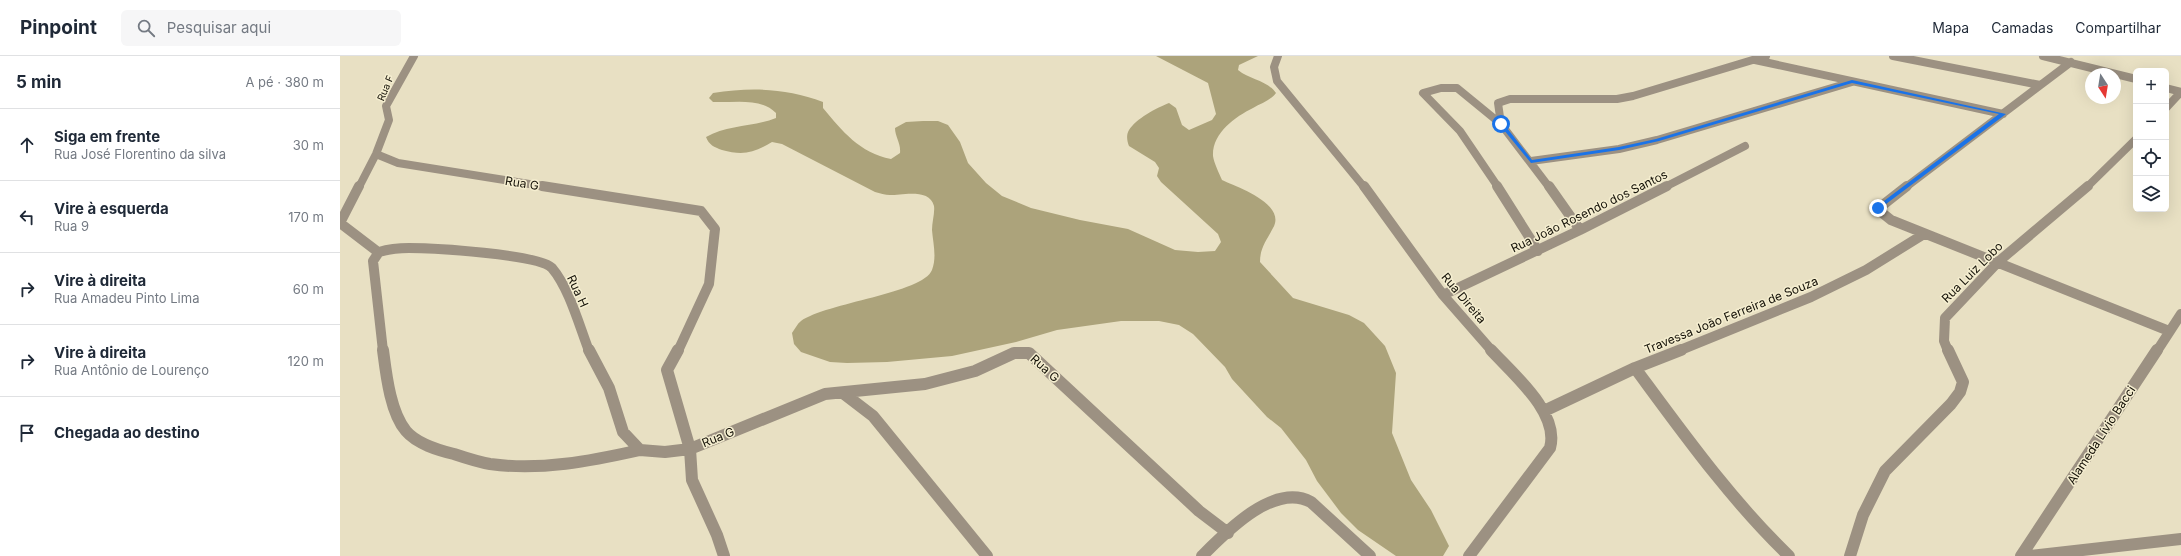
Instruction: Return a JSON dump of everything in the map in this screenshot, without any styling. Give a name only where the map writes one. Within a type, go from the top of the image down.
[{"type":"street","name":"Rua F","points":[[376,154],[389,120],[386,106],[405,69],[414,56]]},
{"type":"street","name":"Rua Direita","points":[[1278,56],[1274,67],[1276,81],[1352,172],[1443,295],[1544,411],[1554,438],[1550,448],[1470,556]]},
{"type":"street","points":[[1747,56],[1852,82],[2003,114]]},
{"type":"street","points":[[1501,124],[1497,107],[1498,103],[1504,100],[1617,99],[1633,96],[1766,56]]},
{"type":"street","points":[[1894,56],[2040,84]]},
{"type":"street","points":[[2043,56],[2133,78]]},
{"type":"street","points":[[2071,62],[1883,204],[1878,208],[1879,213],[1885,218],[1924,234],[1998,262],[2169,331]]},
{"type":"street","points":[[1531,161],[1619,149],[1657,140],[1852,82]]},
{"type":"street","points":[[1538,251],[1495,182],[1460,131],[1423,92],[1441,88],[1457,88],[1501,124],[1531,161],[1580,230]]},
{"type":"street","points":[[2169,89],[2181,92],[2169,105]]},
{"type":"street","name":"Rua Luiz Lobo","points":[[1850,556],[1862,515],[1885,471],[1952,404],[1960,392],[1963,382],[1944,341],[1945,318],[1998,262],[2104,172],[2135,140]]},
{"type":"street","name":"Rua João Rosendo dos Santos","points":[[1443,295],[1538,251],[1745,146]]},
{"type":"street","points":[[376,154],[340,223],[378,252],[374,257],[372,265],[381,350],[393,401],[403,428],[429,447],[489,464],[526,466],[584,462],[640,450],[665,452],[690,449],[692,480],[717,535],[724,556]]},
{"type":"street","name":"Rua G","points":[[376,154],[398,164],[701,211],[715,230],[709,284],[687,334],[668,370],[690,449],[825,394],[925,384],[975,371],[1014,353],[1030,352],[1198,511],[1228,533]]},
{"type":"street","name":"Travessa João Ferreira de Souza","points":[[1544,411],[1635,368],[1811,297],[1866,270],[1924,234]]},
{"type":"street","name":"Rua H","points":[[378,252],[396,248],[421,248],[538,260],[551,266],[564,288],[592,356],[609,388],[617,418],[623,432],[640,450]]},
{"type":"street","name":"Alameda Lívio Bacci","points":[[2021,556],[2181,314]]},
{"type":"street","points":[[1635,368],[1725,488],[1768,537],[1789,556]]},
{"type":"street","points":[[834,392],[843,393],[873,416],[987,556]]},
{"type":"street","points":[[1202,556],[1228,533],[1267,504],[1281,497],[1296,496],[1311,502],[1370,556]]},
{"type":"street","points":[[2029,556],[2181,539]]},
{"type":"shaded area","points":[[1156,56],[1258,56],[1239,65],[1238,70],[1268,85],[1276,93],[1268,100],[1232,121],[1220,133],[1214,148],[1213,156],[1215,165],[1222,180],[1258,198],[1267,204],[1273,211],[1275,219],[1273,228],[1266,240],[1260,257],[1260,262],[1293,298],[1349,315],[1364,323],[1385,346],[1396,373],[1392,433],[1411,480],[1431,510],[1449,546],[1443,556],[1396,556],[1358,530],[1341,513],[1317,481],[1306,460],[1281,428],[1267,417],[1232,379],[1225,367],[1193,334],[1179,325],[1159,321],[1121,321],[1057,330],[1016,342],[952,356],[887,362],[830,362],[801,352],[794,344],[792,333],[801,321],[831,309],[911,285],[925,278],[932,270],[934,260],[932,230],[934,206],[931,200],[921,195],[888,195],[875,192],[782,144],[772,142],[760,149],[742,153],[729,152],[714,147],[710,144],[706,137],[723,130],[776,118],[776,113],[770,108],[755,103],[713,102],[709,98],[713,93],[741,90],[782,91],[809,97],[823,102],[823,108],[852,140],[870,152],[891,159],[900,153],[900,146],[895,128],[906,122],[938,121],[948,125],[960,142],[968,163],[986,183],[1002,196],[1031,208],[1080,220],[1128,229],[1175,250],[1198,252],[1215,251],[1221,242],[1218,234],[1161,182],[1157,176],[1159,168],[1155,162],[1128,144],[1127,134],[1136,122],[1147,114],[1169,103],[1176,108],[1182,125],[1189,130],[1212,120],[1216,114],[1208,83]]},
{"type":"route","points":[[1501,124],[1531,161],[1619,149],[1657,140],[1852,82],[2003,114],[1878,208]]}]
